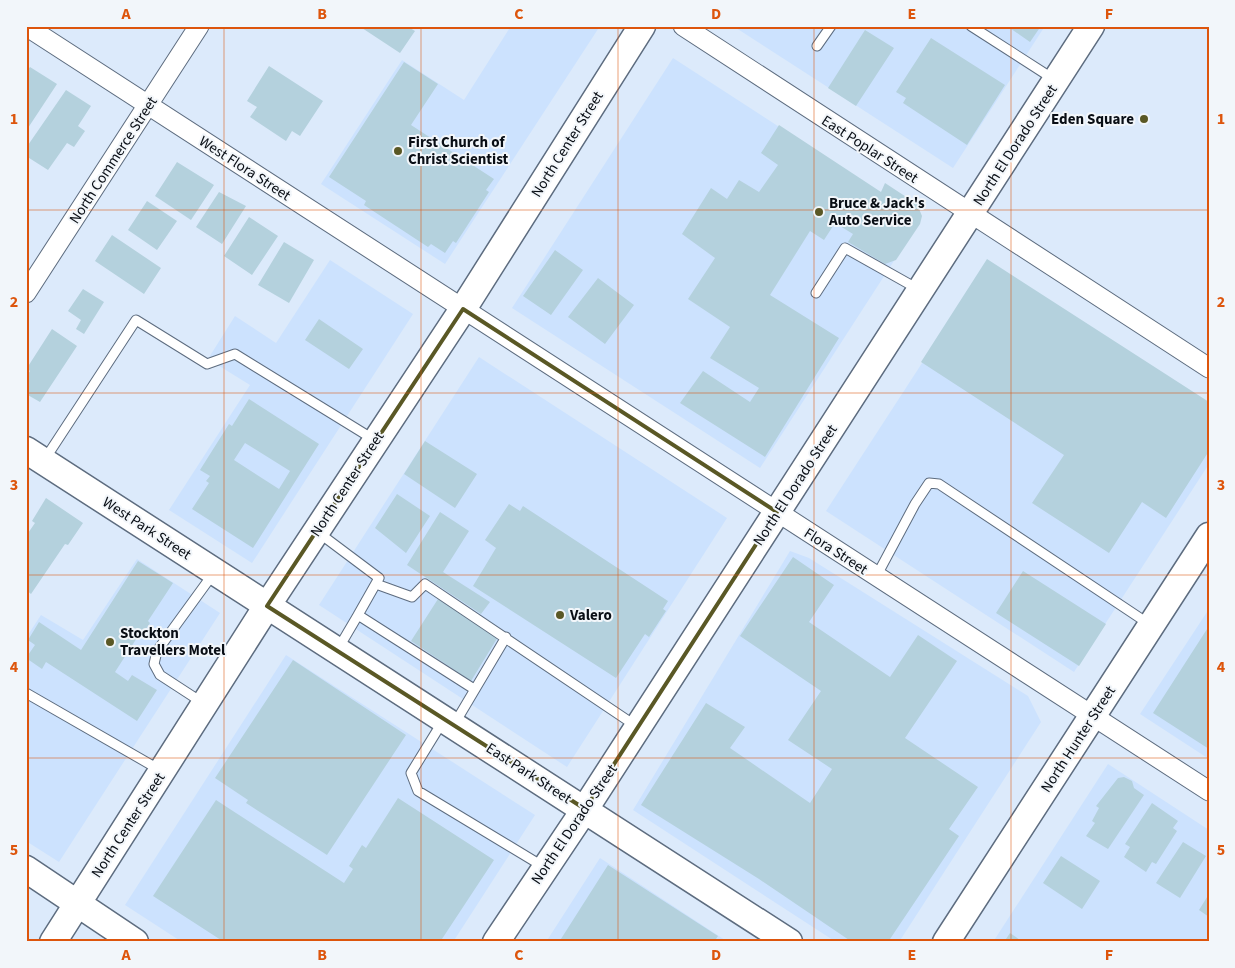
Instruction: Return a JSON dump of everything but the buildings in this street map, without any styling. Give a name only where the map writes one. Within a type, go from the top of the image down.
[{"type":"main road","name":"North Center Street","points":[[53,942],[267,606],[463,309],[642,26]]},
{"type":"main road","name":"North El Dorado Street","points":[[496,942],[585,809],[1091,26]]},
{"type":"main road","name":"West Park Street","points":[[35,456],[267,606]]},
{"type":"main road","name":"North Hunter Street","points":[[946,942],[1209,536]]},
{"type":"main road","name":"East Park Street","points":[[267,606],[789,942]]},
{"type":"main road","points":[[26,869],[135,942]]},
{"type":"street","name":"West Flora Street","points":[[26,26],[463,309]]},
{"type":"street","name":"North Commerce Street","points":[[26,293],[199,26]]},
{"type":"street","name":"East Poplar Street","points":[[683,26],[1209,368]]},
{"type":"street","name":"Flora Street","points":[[463,309],[1209,791]]},
{"type":"lane","points":[[817,46],[831,26]]},
{"type":"lane","points":[[971,26],[1056,80]]},
{"type":"lane","points":[[816,293],[844,248],[920,290]]},
{"type":"lane","points":[[35,456],[136,320],[207,364],[235,354],[376,441]]},
{"type":"lane","points":[[876,577],[915,504],[929,483],[939,484],[1151,625]]},
{"type":"lane","points":[[316,532],[378,581],[412,597],[425,584],[638,727]]},
{"type":"lane","points":[[205,704],[160,675],[154,664],[157,651],[215,572]]},
{"type":"lane","points":[[337,650],[378,581]]},
{"type":"lane","points":[[358,615],[474,689]]},
{"type":"lane","points":[[506,637],[474,689],[411,773],[418,790],[545,868]]},
{"type":"lane","points":[[26,693],[162,772]]},
{"type":"highlighted area","points":[[463,309],[777,512],[585,809],[267,606]]},
{"type":"shaded area","points":[[511,26],[600,26],[445,264],[321,184],[402,60],[464,100]]},
{"type":"shaded area","points":[[733,26],[1045,26],[953,168]]},
{"type":"shaded area","points":[[673,58],[921,219],[760,468],[512,308]]},
{"type":"shaded area","points":[[330,260],[413,314],[252,563],[169,510],[250,385],[208,359],[235,316],[276,343]]},
{"type":"shaded area","points":[[987,263],[1209,405],[1209,464],[1074,672],[826,511]]},
{"type":"shaded area","points":[[479,357],[727,518],[567,767],[319,605]]},
{"type":"shaded area","points":[[790,551],[809,558],[1028,696],[1041,722],[899,942],[836,942],[633,810]]},
{"type":"shaded area","points":[[137,559],[220,613],[59,862],[26,841],[26,638],[41,615],[83,640]]},
{"type":"shaded area","points":[[1209,609],[1209,759],[1140,714]]},
{"type":"shaded area","points":[[286,655],[535,815],[453,942],[182,942],[125,905]]},
{"type":"shaded area","points":[[1108,764],[1209,830],[1209,942],[993,942]]},
{"type":"shaded area","points":[[600,858],[728,942],[546,942]]},
{"type":"place","name":"Eden Square","points":[[1144,119]]},
{"type":"place","name":"First Church of Christ Scientist","points":[[398,151]]},
{"type":"place","name":"Bruce & Jack's Auto Service","points":[[819,212]]},
{"type":"place","name":"Valero","points":[[560,615]]},
{"type":"place","name":"Stockton Travellers Motel","points":[[110,642]]}]
